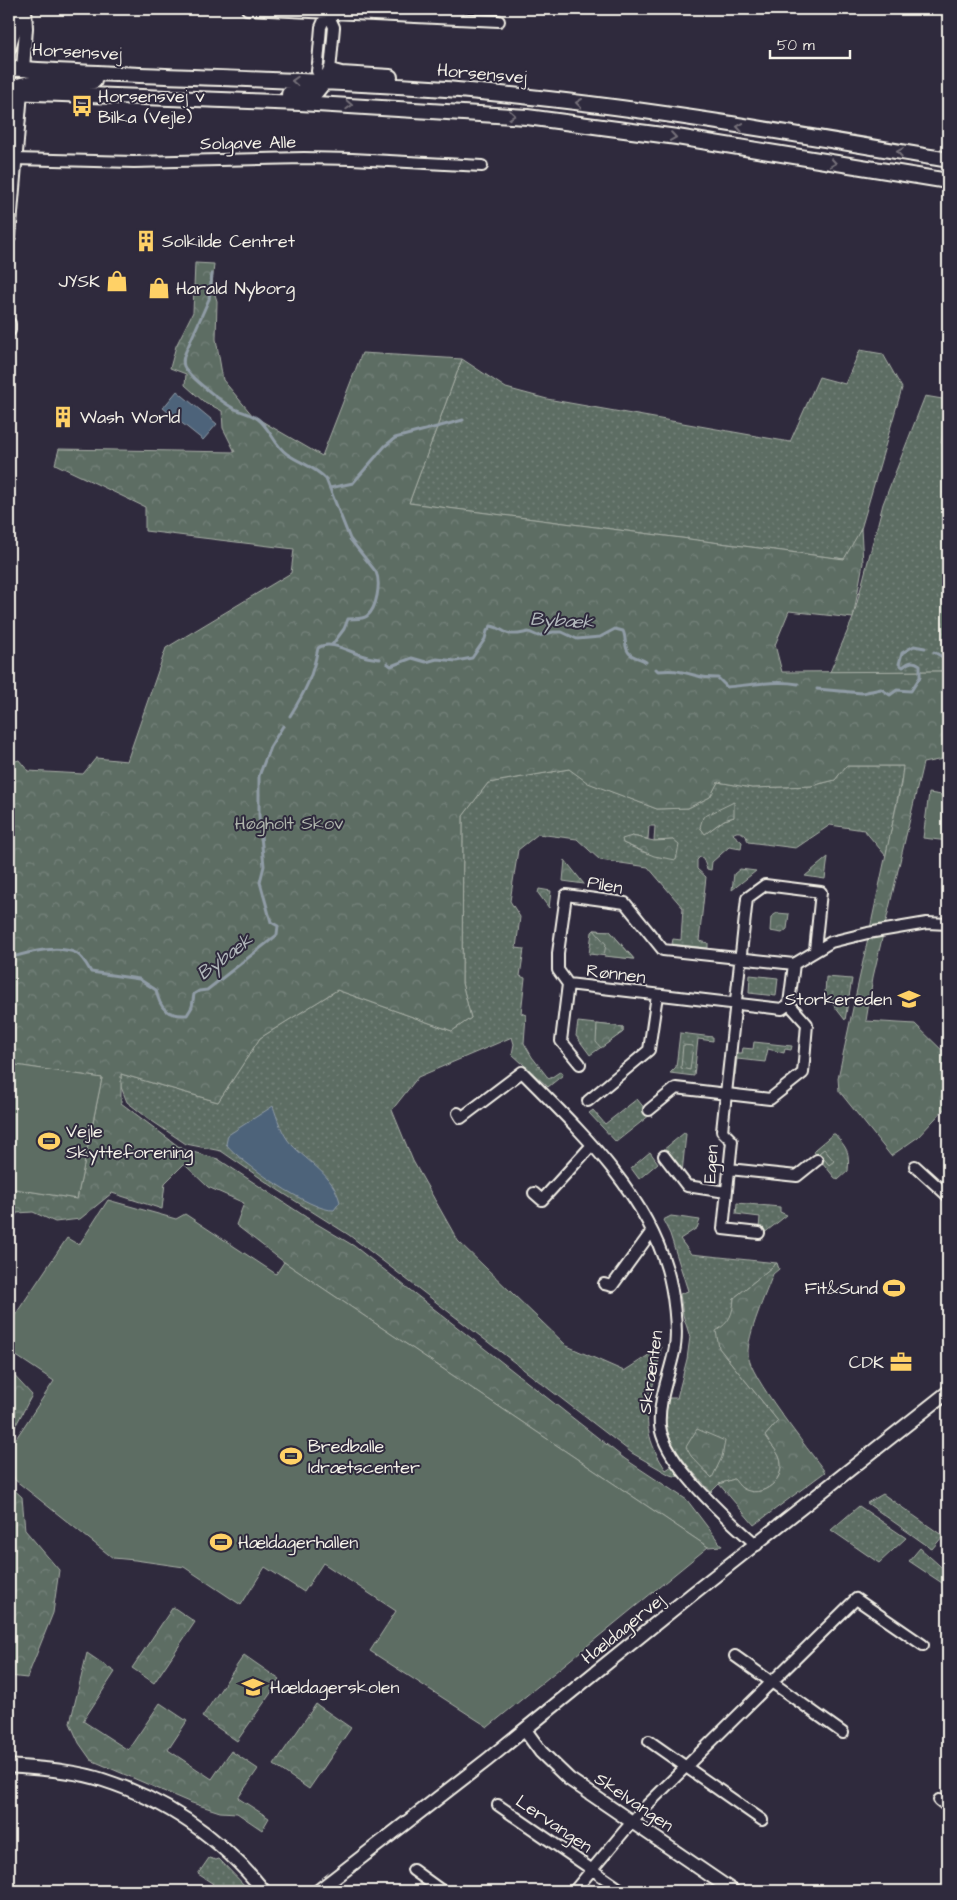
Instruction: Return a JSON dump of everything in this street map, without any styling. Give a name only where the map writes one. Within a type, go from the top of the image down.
[{"type":"main road","name":"Horsensvej","points":[[16,68],[136,74],[327,77],[605,106],[948,160]]},
{"type":"main road","points":[[9,76],[16,68]]},
{"type":"main road","points":[[15,89],[16,68]]},
{"type":"main road","points":[[15,89],[42,80],[105,81],[136,74]]},
{"type":"main road","points":[[174,97],[207,90],[302,94],[316,92],[327,77]]},
{"type":"main road","points":[[323,104],[327,77]]},
{"type":"main road","points":[[15,89],[527,116],[948,181]]},
{"type":"street","points":[[9,48],[23,9]]},
{"type":"street","points":[[16,68],[26,28],[23,9]]},
{"type":"street","points":[[247,9],[328,11],[499,21]]},
{"type":"street","points":[[327,77],[317,71],[322,27],[328,11]]},
{"type":"street","points":[[9,237],[14,159],[15,89]]},
{"type":"street","name":"Solgave Alle","points":[[14,159],[134,162],[304,158],[482,166]]},
{"type":"street","points":[[9,324],[9,330]]},
{"type":"street","name":"Egen","points":[[664,1156],[687,1186],[726,1192],[732,1141],[722,1131],[748,898],[764,885],[821,892],[815,950]]},
{"type":"street","name":"Pilen","points":[[568,984],[558,970],[558,953],[566,895],[625,903],[663,950],[740,958]]},
{"type":"street","points":[[740,958],[794,964],[831,942],[868,933],[927,923],[948,924]]},
{"type":"street","points":[[649,1110],[676,1088],[770,1099],[803,1072],[807,1024],[790,1004],[794,964]]},
{"type":"street","name":"Rønnen","points":[[580,1064],[560,1041],[568,984],[782,1009],[790,1004]]},
{"type":"street","name":"Rønnen","points":[[588,1101],[650,1050],[657,995]]},
{"type":"street","name":"Skrænten","points":[[458,1113],[462,1118],[522,1072],[592,1145],[618,1176],[652,1231],[667,1267],[673,1294],[675,1349],[660,1406],[660,1427],[667,1447],[679,1467],[757,1545]]},
{"type":"street","points":[[534,1194],[542,1200],[592,1145]]},
{"type":"street","points":[[729,1169],[797,1176],[817,1160]]},
{"type":"street","points":[[914,1166],[948,1196]]},
{"type":"street","points":[[726,1192],[723,1229],[759,1232]]},
{"type":"street","points":[[604,1284],[612,1286],[652,1231]]},
{"type":"street","name":"Hældagervej","points":[[318,1891],[354,1865],[525,1730],[948,1392]]},
{"type":"street","name":"Lervangen","points":[[574,1891],[642,1810],[856,1599],[923,1645]]},
{"type":"street","points":[[735,1656],[843,1733]]},
{"type":"street","name":"Skelvangen","points":[[525,1730],[541,1752],[569,1779],[733,1891]]},
{"type":"street","points":[[650,1741],[762,1820]]},
{"type":"street","points":[[9,1766],[61,1771],[102,1780],[140,1794],[171,1810],[210,1835],[248,1872],[264,1891]]},
{"type":"street","points":[[939,1800],[948,1807]]},
{"type":"street","name":"Lervangen","points":[[498,1805],[623,1891]]},
{"type":"street","points":[[413,1870],[442,1891]]},
{"type":"green space","name":"Høgholt Skov","points":[[195,263],[214,264],[212,285],[217,301],[216,339],[223,380],[253,416],[322,456],[362,353],[462,359],[409,503],[844,559],[861,529],[863,563],[853,618],[789,611],[775,645],[782,672],[948,671],[948,758],[923,763],[873,977],[866,1021],[915,1024],[948,1056],[948,1105],[918,1137],[891,1156],[839,1091],[838,1078],[901,784],[903,766],[846,766],[835,780],[811,786],[752,788],[718,782],[710,797],[688,808],[657,809],[588,783],[569,769],[488,783],[463,816],[462,983],[471,1018],[452,1031],[337,990],[260,1038],[218,1102],[121,1074],[121,1103],[182,1149],[218,1159],[312,1221],[354,1246],[625,1459],[687,1500],[722,1546],[708,1547],[284,1262],[236,1225],[244,1203],[208,1187],[184,1164],[165,1183],[162,1209],[112,1193],[80,1219],[55,1222],[33,1212],[17,1213],[9,1230],[9,1188],[77,1199],[102,1078],[9,1064],[9,763],[19,760],[28,771],[83,774],[96,758],[127,761],[166,648],[291,573],[294,549],[145,531],[145,507],[55,464],[59,449],[235,452],[223,428],[222,411],[203,401],[185,385],[186,374],[170,368],[176,346],[193,312]]},
{"type":"green space","points":[[860,350],[883,354],[902,388],[861,529],[845,559],[409,503],[462,359],[506,388],[547,399],[790,442],[819,377],[845,384]]},
{"type":"green space","points":[[925,396],[948,400],[948,410],[941,443],[948,446],[948,671],[830,672],[853,618],[883,504]]},
{"type":"green space","points":[[846,766],[904,766],[886,856],[864,830],[830,825],[796,848],[748,842],[743,833],[733,834],[742,842],[741,849],[729,847],[712,862],[711,870],[707,869],[703,858],[700,857],[697,860],[697,869],[706,877],[699,941],[708,943],[708,948],[672,944],[673,939],[681,940],[683,908],[648,867],[600,860],[577,839],[538,834],[518,850],[510,901],[520,917],[516,948],[524,949],[520,976],[525,978],[521,1013],[526,1015],[524,1043],[549,1079],[561,1071],[563,1075],[548,1087],[512,1054],[514,1044],[512,1037],[418,1077],[392,1110],[413,1161],[458,1241],[567,1346],[624,1371],[661,1347],[648,1409],[650,1437],[666,1470],[672,1466],[680,1477],[670,1475],[632,1453],[349,1235],[221,1151],[186,1144],[127,1102],[121,1087],[121,1074],[218,1102],[260,1038],[337,990],[452,1031],[471,1018],[462,983],[463,816],[488,783],[569,769],[589,783],[657,809],[688,808],[710,797],[718,782],[752,788],[811,786],[835,780]],"holes":[[[734,817],[724,820],[705,834],[700,827]],[[649,826],[655,826],[654,841],[673,840],[664,858],[643,852],[623,843],[632,836],[648,839]]]},
{"type":"green space","points":[[929,793],[948,796],[948,841],[923,838]]},
{"type":"green space","points":[[734,802],[734,817],[724,820],[705,834],[700,827],[703,817]]},
{"type":"green space","points":[[632,836],[654,841],[673,840],[679,845],[676,860],[654,856],[623,843],[622,839]]},
{"type":"green space","points":[[828,857],[825,879],[805,876]]},
{"type":"green space","points":[[565,860],[584,884],[563,881]]},
{"type":"green space","points":[[740,869],[756,871],[732,890],[734,874]]},
{"type":"green space","points":[[539,889],[551,891],[549,908],[538,893]]},
{"type":"green space","points":[[777,913],[789,914],[787,929],[782,933],[770,931],[771,917]]},
{"type":"green space","points":[[594,930],[610,931],[634,959],[589,954],[592,932]]},
{"type":"green space","points":[[594,930],[610,931],[634,959],[604,956],[606,944]]},
{"type":"green space","points":[[750,975],[778,978],[776,996],[749,993]]},
{"type":"green space","points":[[826,977],[852,979],[845,1020],[825,994]]},
{"type":"green space","points":[[578,1022],[623,1027],[623,1032],[590,1055],[576,1036]]},
{"type":"green space","points":[[597,1024],[623,1027],[623,1032],[601,1048],[596,1042]]},
{"type":"green space","points":[[680,1033],[713,1037],[713,1041],[698,1039],[694,1076],[670,1073],[676,1067]]},
{"type":"green space","points":[[754,1042],[792,1046],[791,1050],[785,1049],[784,1053],[768,1049],[765,1062],[737,1059],[735,1075],[732,1074],[735,1053],[742,1053],[743,1048],[753,1049]]},
{"type":"green space","points":[[683,1045],[693,1046],[690,1070],[681,1068]]},
{"type":"green space","name":"Vejle Skytteforening","points":[[9,1064],[102,1078],[77,1199],[9,1188]]},
{"type":"green space","points":[[637,1099],[650,1115],[616,1142],[589,1113],[593,1110],[605,1124]]},
{"type":"green space","points":[[684,1133],[686,1134],[682,1173],[663,1150]]},
{"type":"green space","points":[[833,1134],[845,1147],[848,1154],[848,1171],[838,1180],[814,1152]]},
{"type":"green space","points":[[824,1149],[834,1161],[829,1165],[819,1153]]},
{"type":"green space","points":[[650,1152],[658,1163],[639,1179],[631,1168]]},
{"type":"green space","name":"Bredballe Idrætscenter","points":[[108,1200],[176,1219],[185,1214],[276,1274],[284,1262],[708,1547],[488,1727],[370,1651],[396,1611],[323,1563],[304,1592],[265,1567],[241,1605],[184,1567],[113,1558],[15,1480],[9,1466],[11,1446],[54,1381],[9,1351],[9,1324],[67,1238],[79,1245]]},
{"type":"green space","points":[[737,1203],[780,1207],[780,1212],[787,1215],[763,1234],[759,1229],[760,1217],[736,1214]]},
{"type":"green space","points":[[671,1216],[700,1220],[697,1228],[680,1239],[691,1254],[777,1263],[734,1298],[733,1314],[725,1325],[719,1348],[778,1421],[765,1436],[779,1456],[780,1472],[772,1485],[758,1492],[741,1487],[734,1479],[719,1484],[711,1492],[682,1458],[666,1427],[665,1412],[669,1398],[677,1398],[687,1359],[690,1337],[683,1315],[680,1294],[688,1291],[670,1234],[663,1220]]},
{"type":"green space","points":[[777,1263],[779,1269],[773,1274],[758,1314],[750,1336],[748,1354],[751,1364],[768,1395],[825,1472],[754,1525],[719,1484],[734,1479],[742,1488],[758,1492],[772,1485],[780,1472],[781,1464],[778,1453],[765,1436],[778,1421],[719,1348],[716,1331],[730,1317],[734,1298]]},
{"type":"green space","points":[[9,1370],[32,1395],[9,1438]]},
{"type":"green space","points":[[697,1429],[725,1441],[722,1457],[712,1478],[691,1456],[686,1447]]},
{"type":"green space","points":[[9,1485],[22,1497],[25,1530],[59,1570],[53,1613],[27,1678],[9,1676]]},
{"type":"green space","points":[[883,1494],[943,1536],[932,1549],[867,1503]]},
{"type":"green space","points":[[859,1506],[906,1538],[879,1563],[831,1530]]},
{"type":"green space","points":[[920,1548],[948,1573],[948,1587],[909,1561]]},
{"type":"green space","points":[[173,1607],[195,1622],[154,1683],[132,1668]]},
{"type":"green space","points":[[87,1653],[115,1672],[83,1721],[128,1750],[160,1703],[187,1721],[168,1750],[212,1779],[231,1751],[258,1769],[238,1798],[269,1818],[262,1830],[237,1813],[220,1812],[189,1802],[91,1760],[79,1743],[70,1723]]},
{"type":"green space","points":[[244,1655],[280,1680],[237,1741],[202,1717]]},
{"type":"green space","points":[[316,1704],[351,1728],[309,1789],[274,1765]]},
{"type":"green space","points":[[209,1858],[219,1859],[250,1891],[215,1891],[212,1883],[198,1874]]},
{"type":"water","points":[[177,391],[217,424],[203,440],[163,408]]},
{"type":"water","points":[[273,1106],[280,1126],[291,1144],[320,1170],[332,1184],[340,1202],[334,1210],[310,1203],[294,1195],[246,1162],[226,1144],[228,1135]]},
{"type":"waterway","points":[[212,274],[209,299],[183,360],[184,366],[199,383],[221,400],[233,408],[258,419],[287,454],[312,468],[326,479],[350,539],[376,572],[378,582],[377,595],[370,612],[363,618],[348,619],[344,629],[332,645]]},
{"type":"waterway","points":[[330,488],[353,483],[385,446],[395,438],[463,420]]},
{"type":"waterway","name":"Bybæk","points":[[387,663],[391,666],[412,658],[426,662],[437,659],[456,661],[472,658],[491,626],[510,634],[529,632],[538,636],[562,632],[577,639],[600,637],[615,629],[623,631],[628,652],[646,662]]},
{"type":"waterway","name":"Bybæk","points":[[290,716],[308,684],[318,648],[328,645],[334,646],[366,657],[380,659]]},
{"type":"waterway","name":"Bybæk","points":[[817,689],[862,693],[881,689],[890,695],[897,690],[911,691],[920,677],[920,665],[911,662],[903,667],[899,664],[902,653],[914,646],[925,648]]},
{"type":"waterway","name":"Bybæk","points":[[934,652],[948,660]]},
{"type":"waterway","name":"Bybæk","points":[[656,669],[658,671],[675,671],[718,678],[727,687],[772,683],[798,684]]},
{"type":"waterway","name":"Bybæk","points":[[9,958],[42,950],[68,950],[81,957],[91,972],[139,979],[156,990],[162,1007],[165,1010],[169,1013],[187,1015],[192,1007],[194,994],[207,990],[277,935],[278,926],[271,922],[260,882],[264,866],[259,816],[259,776],[270,747],[283,726]]},
{"type":"place","name":"Horsensvej v Bilka (Vejle)","points":[[82,106]]},
{"type":"place","name":"Solkilde Centret","points":[[146,241]]},
{"type":"place","name":"JYSK","points":[[117,281]]},
{"type":"place","name":"Harald Nyborg","points":[[159,288]]},
{"type":"place","name":"Wash World","points":[[63,417]]},
{"type":"place","name":"Storkereden","points":[[909,999]]},
{"type":"place","name":"Vejle Skytteforening","points":[[49,1141]]},
{"type":"place","name":"Fit&Sund","points":[[894,1288]]},
{"type":"place","name":"CDK","points":[[901,1362]]},
{"type":"place","name":"Bredballe Idrætscenter","points":[[291,1456]]},
{"type":"place","name":"Hældagerhallen","points":[[221,1542]]},
{"type":"place","name":"Hældagerskolen","points":[[253,1687]]}]
